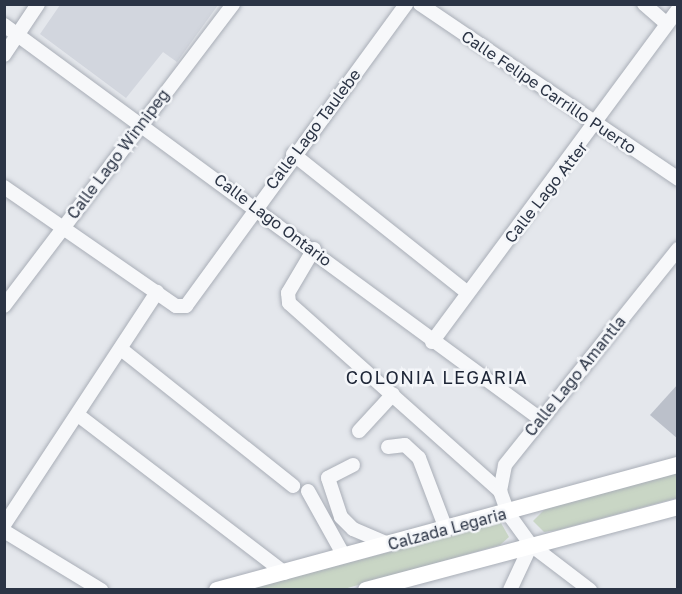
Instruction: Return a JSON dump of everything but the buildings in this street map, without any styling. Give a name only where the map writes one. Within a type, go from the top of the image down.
[{"type":"main road","name":"Calzada Legaria","points":[[217,590],[508,513],[678,465]]},
{"type":"main road","points":[[366,590],[531,544],[678,507]]},
{"type":"street","points":[[4,55],[38,4]]},
{"type":"street","name":"Calle Lago Winnipeg","points":[[4,306],[233,4]]},
{"type":"street","name":"Calle Lago Taulebe","points":[[157,292],[176,306],[186,306],[193,298],[256,205],[406,4]]},
{"type":"street","points":[[644,4],[667,24]]},
{"type":"street","name":"Calle Felipe Carrillo Puerto","points":[[421,5],[678,179]]},
{"type":"street","name":"Calle Lago Atter","points":[[432,342],[598,124],[678,10]]},
{"type":"street","name":"Calle Lago Ontario","points":[[4,25],[256,205],[432,342],[539,418]]},
{"type":"street","points":[[293,154],[468,293]]},
{"type":"street","points":[[4,187],[157,292],[4,525]]},
{"type":"street","points":[[314,249],[287,299],[500,491],[508,513],[531,544],[590,590]]},
{"type":"street","name":"Calle Lago Amantla","points":[[500,491],[505,465],[539,418],[678,249]]},
{"type":"street","points":[[121,350],[293,486]]},
{"type":"street","points":[[359,431],[393,394]]},
{"type":"street","points":[[78,415],[285,573]]},
{"type":"street","points":[[388,447],[405,445],[420,458],[446,529]]},
{"type":"street","points":[[353,465],[328,478],[341,517],[353,529],[388,544]]},
{"type":"street","points":[[308,491],[344,556]]},
{"type":"street","points":[[4,531],[101,590]]},
{"type":"street","points":[[510,590],[531,544]]},
{"type":"shaded area","points":[[60,5],[218,5],[177,62],[163,52],[126,98],[40,34]]},
{"type":"green space","points":[[677,473],[677,498],[558,530],[544,532],[533,521],[547,507]]},
{"type":"green space","points":[[501,523],[509,537],[500,545],[344,589],[243,590]]},
{"type":"district","name":"COLONIA LEGARIA","points":[[437,377]]}]
